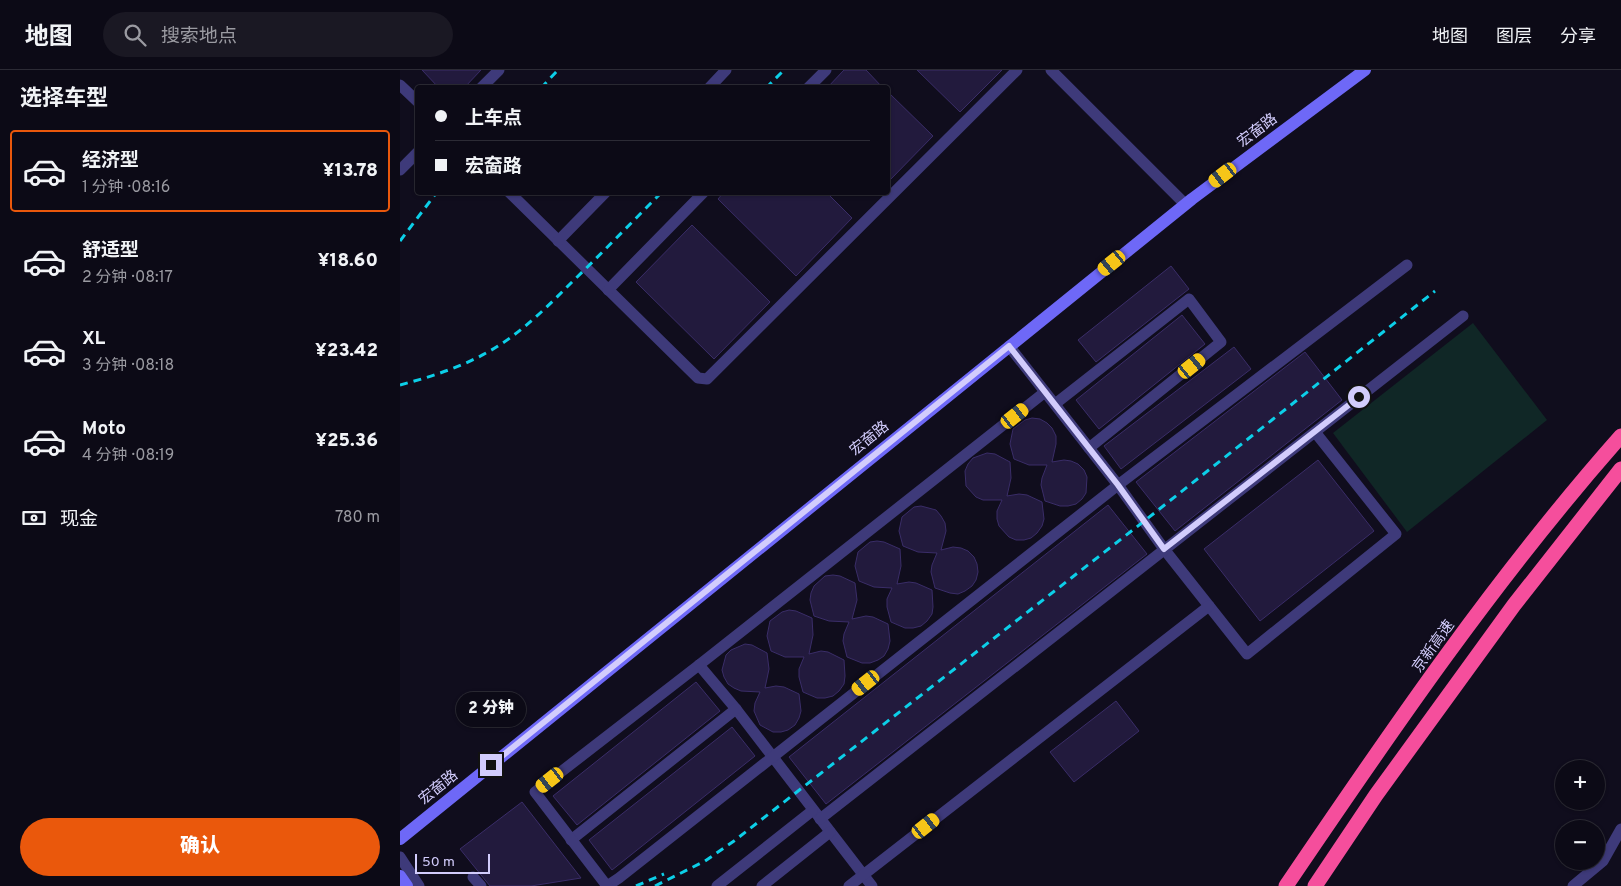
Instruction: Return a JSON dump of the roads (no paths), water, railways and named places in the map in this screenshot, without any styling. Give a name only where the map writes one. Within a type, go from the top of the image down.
[{"type":"highway","name":"京新高速","points":[[1286,886],[1359,778],[1494,591],[1596,464],[1621,436]]},
{"type":"highway","points":[[1315,886],[1376,795],[1514,605],[1621,469]]},
{"type":"street","points":[[484,85],[499,70]]},
{"type":"street","points":[[712,85],[726,70]]},
{"type":"street","points":[[811,85],[826,70]]},
{"type":"street","points":[[512,195],[698,378],[707,379],[1018,70]]},
{"type":"street","points":[[1051,70],[1185,204]]},
{"type":"street","name":"宏奤路","points":[[400,839],[1185,204],[1365,70]]},
{"type":"street","points":[[400,85],[415,99]]},
{"type":"street","points":[[400,170],[415,155]]},
{"type":"street","points":[[558,241],[603,195]]},
{"type":"street","points":[[608,290],[701,195]]},
{"type":"street","points":[[1045,392],[535,792],[607,886],[1118,485],[1407,265]]},
{"type":"street","points":[[1055,404],[1189,299],[1221,342],[1089,448]]},
{"type":"street","points":[[717,886],[816,815],[1164,549],[1462,316]]},
{"type":"street","points":[[1009,346],[1247,654],[1396,534],[1315,432]]},
{"type":"street","points":[[849,886],[1209,606]]},
{"type":"street","points":[[699,665],[736,709],[872,886]]},
{"type":"street","points":[[571,840],[736,709]]},
{"type":"street","points":[[1573,886],[1603,861],[1621,829]]},
{"type":"street","points":[[762,886],[830,832]]},
{"type":"street","points":[[400,857],[419,886]]},
{"type":"street","points":[[400,876],[407,886]]},
{"type":"street","points":[[473,877],[481,886]]},
{"type":"railway","points":[[544,85],[558,70]]},
{"type":"railway","points":[[769,85],[784,70]]},
{"type":"railway","points":[[400,241],[435,195]]},
{"type":"railway","points":[[400,385],[438,374],[463,364],[487,353],[508,339],[545,309],[659,195]]},
{"type":"railway","points":[[655,886],[705,861],[734,841],[1435,291]]},
{"type":"railway","points":[[636,886],[664,874]]}]
